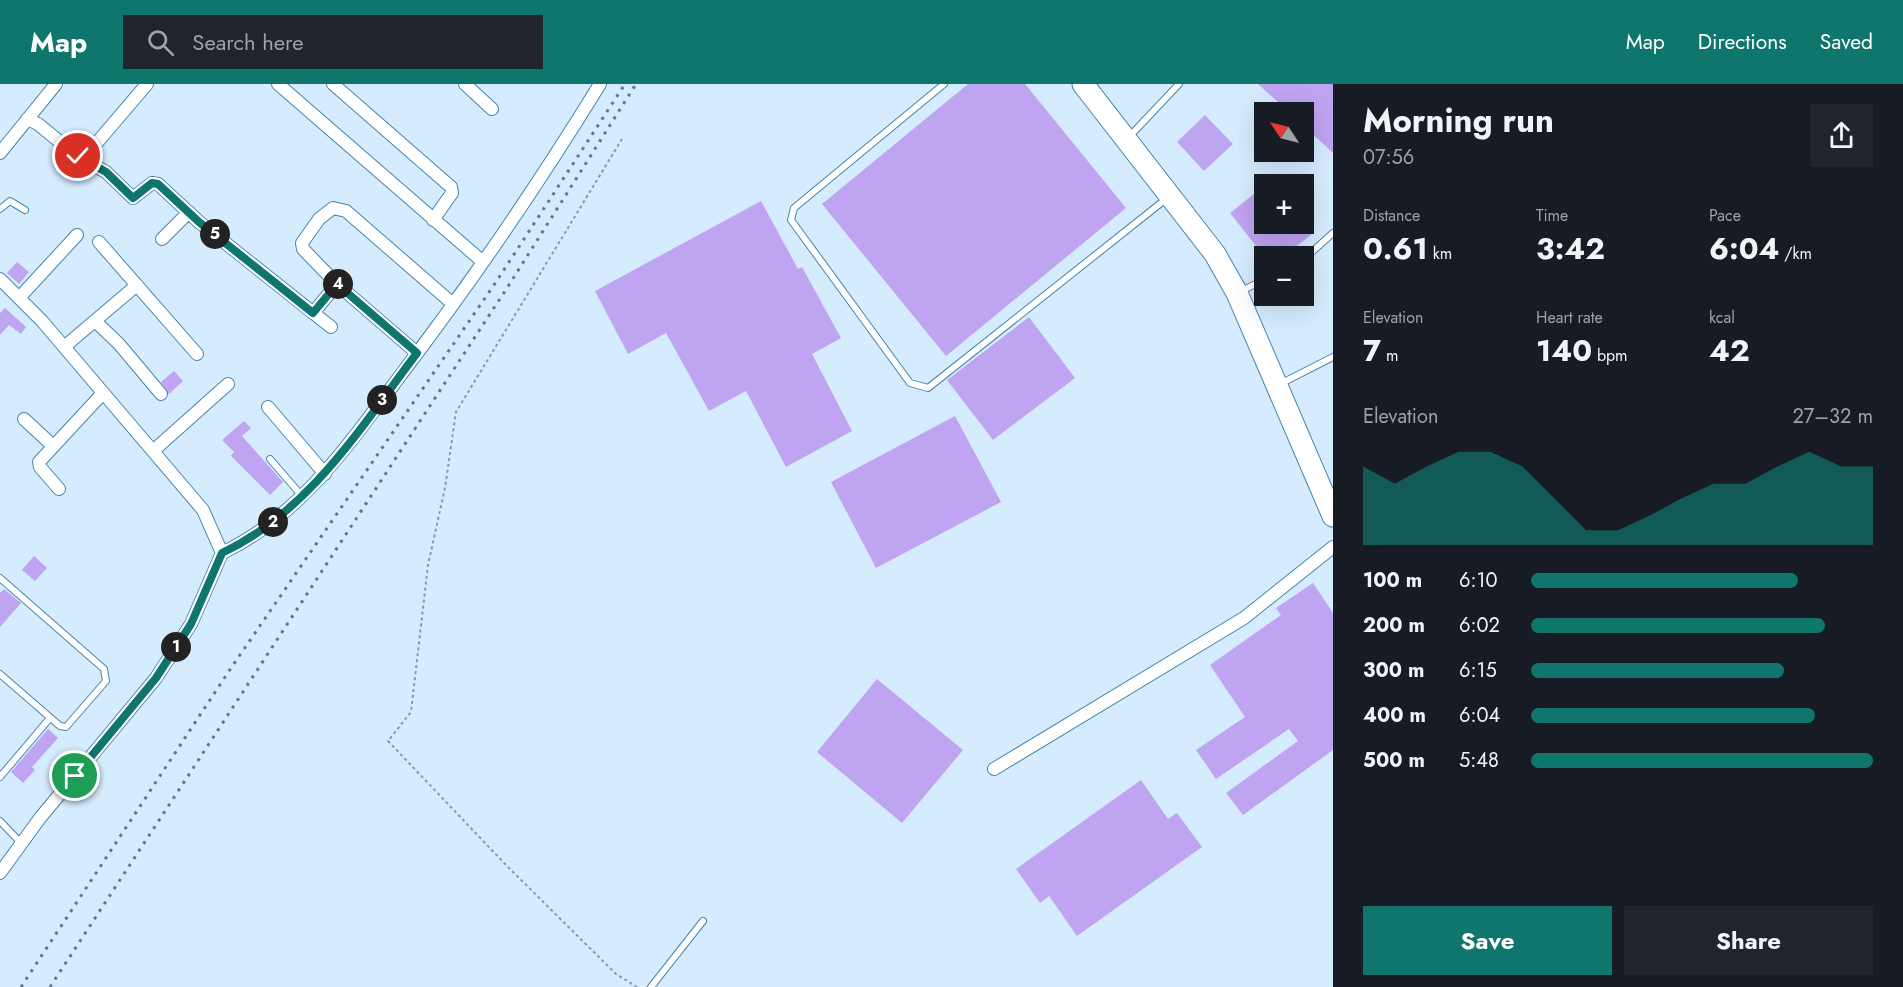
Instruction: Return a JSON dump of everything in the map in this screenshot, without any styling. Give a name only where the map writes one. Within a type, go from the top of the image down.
[{"type":"highway","points":[[1083,84],[1215,254],[1237,293],[1333,516]]},
{"type":"street","points":[[0,153],[56,84]]},
{"type":"street","points":[[83,159],[147,84]]},
{"type":"street","points":[[278,84],[483,262]]},
{"type":"street","points":[[333,84],[451,186],[452,193],[433,219]]},
{"type":"street","points":[[465,84],[492,110]]},
{"type":"street","points":[[0,873],[156,678],[191,624],[222,553],[249,541],[325,474],[483,262],[600,84]]},
{"type":"street","points":[[27,119],[38,124],[83,159],[106,172],[133,198],[155,183],[331,327]]},
{"type":"street","points":[[417,353],[337,284],[303,249],[302,243],[319,219],[337,207],[356,218],[453,304]]},
{"type":"street","points":[[162,239],[189,212]]},
{"type":"street","points":[[19,298],[77,235]]},
{"type":"street","points":[[99,242],[197,354]]},
{"type":"street","points":[[0,279],[64,347],[203,510],[222,553]]},
{"type":"street","points":[[313,313],[337,284]]},
{"type":"street","points":[[64,347],[137,285]]},
{"type":"street","points":[[95,321],[119,344],[161,394]]},
{"type":"street","points":[[153,451],[228,384]]},
{"type":"street","points":[[59,489],[40,467],[39,462],[52,445],[103,393]]},
{"type":"street","points":[[268,407],[325,474]]},
{"type":"street","points":[[24,419],[52,445]]},
{"type":"street","points":[[994,769],[1244,618],[1333,547]]},
{"type":"lane","points":[[944,84],[794,208],[791,220],[910,383],[919,388],[928,388],[1169,197]]},
{"type":"lane","points":[[1126,139],[1179,84]]},
{"type":"lane","points":[[0,209],[10,201],[25,210]]},
{"type":"lane","points":[[1314,250],[1333,233]]},
{"type":"lane","points":[[1237,293],[1254,285]]},
{"type":"lane","points":[[1277,385],[1333,357]]},
{"type":"lane","points":[[270,459],[302,496]]},
{"type":"lane","points":[[0,579],[105,669],[107,674],[106,681],[70,724],[60,726],[0,674]]},
{"type":"lane","points":[[0,777],[50,718]]},
{"type":"lane","points":[[0,820],[22,843]]},
{"type":"lane","points":[[651,987],[703,921]]},
{"type":"path","points":[[622,139],[456,412],[445,488],[428,565],[411,712],[388,741],[507,866],[607,966],[637,987]]},
{"type":"building","points":[[968,84],[1025,84],[1126,208],[946,356],[822,204]]},
{"type":"building","points":[[1258,84],[1333,84],[1333,153],[1314,135],[1314,102],[1278,102]]},
{"type":"building","points":[[1205,115],[1233,144],[1204,171],[1177,142]]},
{"type":"building","points":[[1254,194],[1254,234],[1312,234],[1297,246],[1256,246],[1230,213]]},
{"type":"building","points":[[761,201],[798,269],[802,267],[841,338],[812,354],[852,431],[786,467],[746,391],[709,411],[666,333],[628,354],[595,291]]},
{"type":"building","points":[[17,262],[29,272],[19,284],[7,273]]},
{"type":"building","points":[[5,308],[26,327],[21,334],[9,325],[0,335],[0,313]]},
{"type":"building","points":[[1029,317],[1075,378],[993,440],[947,380]]},
{"type":"building","points":[[174,371],[183,381],[169,394],[161,382]]},
{"type":"building","points":[[955,416],[1001,502],[876,568],[831,482]]},
{"type":"building","points":[[244,421],[251,428],[242,436],[283,482],[270,495],[231,456],[234,452],[222,440]]},
{"type":"building","points":[[34,556],[47,568],[35,581],[22,570]]},
{"type":"building","points":[[1313,583],[1333,613],[1333,750],[1243,815],[1226,793],[1298,741],[1289,729],[1216,779],[1196,750],[1245,717],[1210,665],[1281,615],[1276,608]]},
{"type":"building","points":[[4,589],[21,603],[0,627],[0,593]]},
{"type":"building","points":[[877,679],[963,750],[902,823],[817,752]]},
{"type":"building","points":[[48,729],[58,738],[32,767],[35,770],[23,783],[11,772]]},
{"type":"building","points":[[1141,780],[1168,819],[1177,813],[1202,847],[1077,936],[1049,896],[1040,903],[1016,869]]},
{"type":"railway","points":[[21,987],[231,668],[496,282],[625,84]]},
{"type":"railway","points":[[50,987],[507,288],[636,84]]},
{"type":"route","points":[[75,776],[156,678],[191,624],[222,553],[249,541],[325,474],[417,353],[337,284],[313,313],[199,222],[158,184],[152,183],[133,198],[106,172],[78,156]]}]
